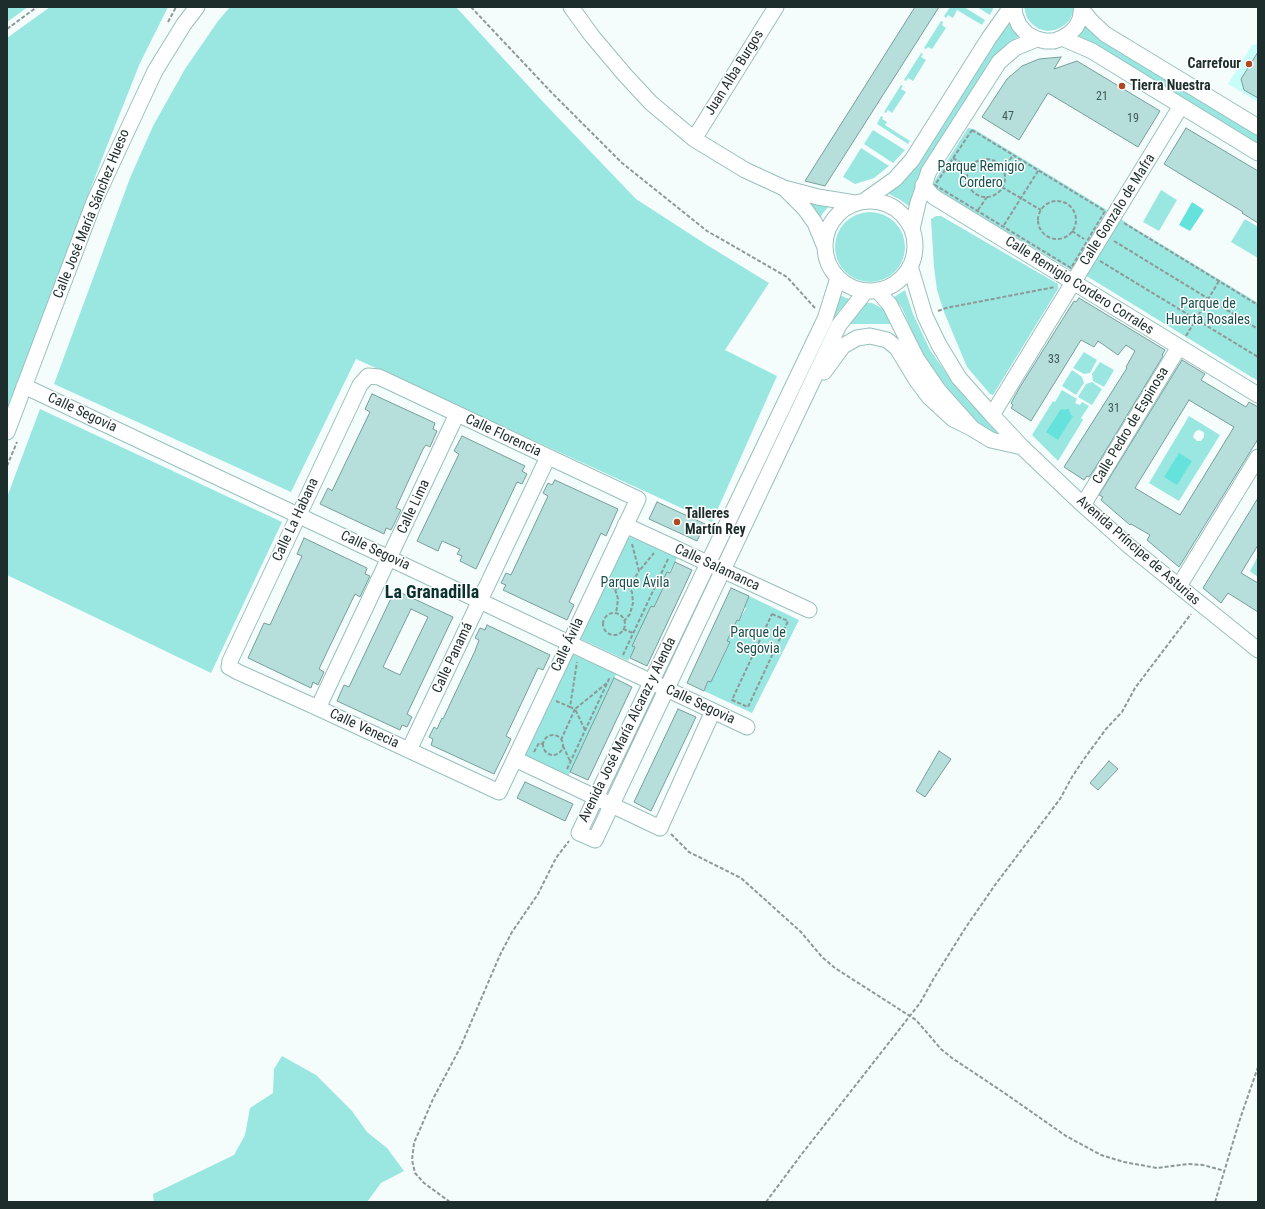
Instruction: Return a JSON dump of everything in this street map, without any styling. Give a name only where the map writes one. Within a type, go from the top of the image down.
[{"type":"street","name":"Calle José María Sánchez Hueso","points":[[12,437],[24,386],[94,202],[155,71],[184,24],[197,7]]},
{"type":"street","points":[[571,7],[592,36],[651,103],[694,139],[745,170],[784,188],[818,197],[860,202],[879,201],[893,207],[905,216],[912,230],[915,242],[914,254],[910,266],[902,277],[890,286],[872,290],[856,289],[846,284],[838,278],[830,268],[824,245],[815,223],[805,209],[784,188]]},
{"type":"street","name":"Juan Alba Burgos","points":[[694,139],[776,7]]},
{"type":"street","points":[[1013,7],[1019,25],[1027,34],[1045,41],[1054,41],[1070,33],[1076,27],[1082,8]]},
{"type":"street","points":[[824,245],[827,230],[835,217],[846,207],[860,202],[895,179],[912,160],[989,38],[1013,7]]},
{"type":"street","points":[[1082,8],[1092,22],[1105,34],[1258,127]]},
{"type":"street","points":[[1062,38],[1092,51],[1258,153]]},
{"type":"street","points":[[912,230],[918,203],[929,171],[999,62],[1015,48],[1037,39]]},
{"type":"street","name":"Calle Gonzalo de Mafra","points":[[992,415],[1067,284],[1182,106]]},
{"type":"street","name":"Calle Remigio Cordero Corrales","points":[[923,186],[934,197],[1067,284],[1180,347],[1258,395]]},
{"type":"street","name":"Avenida Príncipe de Asturias","points":[[910,266],[925,316],[939,346],[959,378],[992,415],[1022,447],[1083,505],[1130,546],[1258,650]]},
{"type":"street","name":"Avenida José María Alcaraz y Alenda","points":[[838,278],[825,319],[579,833],[595,840],[839,325],[872,290]]},
{"type":"street","points":[[872,290],[890,305],[917,360],[939,391],[973,429],[991,440],[1022,447]]},
{"type":"street","name":"Avenida José María Alcaraz y Alenda","points":[[803,400],[843,346],[857,338],[870,336],[887,340],[897,348],[917,381],[929,397],[953,419],[973,429]]},
{"type":"street","name":"Calle Pedro de Espinosa","points":[[1083,505],[1180,347]]},
{"type":"street","name":"Calle Florencia","points":[[368,376],[379,377],[638,499]]},
{"type":"street","name":"Calle La Habana","points":[[230,667],[230,661],[298,515],[360,385],[368,376]]},
{"type":"street","name":"Calle Segovia","points":[[24,386],[746,727]]},
{"type":"street","name":"Calle Lima","points":[[318,708],[457,414]]},
{"type":"street","name":"Calle Panamá","points":[[409,750],[548,457]]},
{"type":"street","points":[[1179,586],[1258,457]]},
{"type":"street","name":"Calle Ávila","points":[[499,792],[562,656],[638,499]]},
{"type":"street","name":"Calle Salamanca","points":[[625,525],[808,610]]},
{"type":"street","name":"Calle Venecia","points":[[230,667],[499,792]]},
{"type":"street","points":[[515,759],[660,828],[713,711]]},
{"type":"path","points":[[7,29],[38,7]]},
{"type":"path","points":[[471,7],[552,93],[622,163],[707,231],[787,277],[825,319]]},
{"type":"path","points":[[972,130],[1013,155],[1105,211],[1071,268],[935,185],[972,130]]},
{"type":"path","points":[[1003,170],[1013,155]]},
{"type":"path","points":[[953,158],[970,168]]},
{"type":"path","points":[[985,159],[997,162],[1003,170],[1005,178],[1002,187],[996,194],[987,197],[979,195],[970,187],[968,174],[970,168],[979,160],[985,159]]},
{"type":"path","points":[[1003,226],[1038,170]]},
{"type":"path","points":[[1002,187],[1041,210]]},
{"type":"path","points":[[977,211],[987,197]]},
{"type":"path","points":[[1055,202],[1067,204],[1072,208],[1076,220],[1072,231],[1068,236],[1056,239],[1045,235],[1038,224],[1038,217],[1041,210],[1049,203],[1055,202]]},
{"type":"path","points":[[1120,220],[1258,305]]},
{"type":"path","points":[[1072,231],[1087,241]]},
{"type":"path","points":[[1109,239],[1258,330]]},
{"type":"path","points":[[1097,259],[1258,357]]},
{"type":"path","points":[[1180,347],[1219,281]]},
{"type":"path","points":[[925,316],[946,308],[1067,284]]},
{"type":"path","points":[[7,466],[12,437]]},
{"type":"path","points":[[632,541],[639,571]]},
{"type":"path","points":[[629,588],[639,571],[654,552]]},
{"type":"path","points":[[623,656],[668,558]]},
{"type":"path","points":[[598,582],[615,589],[625,586],[632,592],[633,603],[630,614],[624,620],[623,629],[620,633],[613,635],[604,629],[603,623],[610,615],[620,615],[624,620]]},
{"type":"path","points":[[615,589],[618,599],[616,614]]},
{"type":"path","points":[[766,1202],[920,1003],[962,933],[995,885],[1060,799],[1072,777],[1106,729],[1122,712],[1135,688],[1199,603]]},
{"type":"path","points":[[772,614],[788,621],[748,707],[732,700],[772,614]]},
{"type":"path","points":[[623,629],[633,633]]},
{"type":"path","points":[[562,656],[572,661],[577,660],[570,707],[575,709],[585,730]]},
{"type":"path","points":[[566,772],[611,676]]},
{"type":"path","points":[[561,740],[575,709],[607,683]]},
{"type":"path","points":[[563,746],[560,752],[552,755],[544,750],[543,744],[546,738],[552,736],[555,736],[561,740],[570,762]]},
{"type":"path","points":[[539,743],[543,744]]},
{"type":"path","points":[[660,828],[671,834],[689,852],[741,878],[801,932],[822,957],[835,968],[916,1020],[941,1049],[956,1061],[1012,1098],[1056,1130],[1088,1149],[1111,1158],[1141,1166],[1156,1168],[1189,1164],[1203,1165],[1224,1171]]},
{"type":"path","points":[[450,1202],[424,1183],[415,1173],[412,1160],[414,1143],[432,1099],[460,1048],[500,955],[509,938],[538,894],[556,858],[569,840],[579,833]]},
{"type":"path","points":[[1215,1202],[1240,1119],[1258,1067]]},
{"type":"shaded area","name":"Carrefour","points":[[1258,44],[1258,102],[1228,84],[1252,45]]},
{"type":"shaded area","points":[[1192,202],[1204,210],[1190,231],[1179,225]]},
{"type":"shaded area","points":[[1061,409],[1069,409],[1070,414],[1073,416],[1058,440],[1046,432]]},
{"type":"shaded area","points":[[1179,453],[1192,461],[1177,485],[1164,477]]},
{"type":"green space","points":[[7,7],[28,7],[7,22]]},
{"type":"green space","points":[[50,7],[168,7],[140,63],[7,409],[7,38]]},
{"type":"green space","points":[[230,7],[456,7],[545,104],[636,199],[769,283],[725,350],[777,376],[712,522],[356,359],[291,492],[54,384],[130,178],[153,126],[185,69],[218,21]]},
{"type":"green space","points":[[950,7],[964,7],[985,20],[982,25],[957,10],[953,18],[948,15],[946,18],[944,16]]},
{"type":"green space","points":[[977,7],[994,7],[990,15]]},
{"type":"green space","points":[[1024,7],[1074,7],[1069,21],[1055,30],[1047,31],[1039,29],[1032,24],[1027,18]]},
{"type":"green space","points":[[1010,20],[1020,36],[1007,44],[996,56],[916,187],[910,207],[887,193],[903,181],[919,164]]},
{"type":"green space","points":[[941,21],[943,22],[942,25],[946,28],[932,49],[928,47],[926,49],[924,48]]},
{"type":"green space","points":[[1085,25],[1104,40],[1258,135],[1258,144],[1093,43],[1078,36]]},
{"type":"green space","points":[[921,53],[923,54],[921,57],[926,60],[913,81],[908,78],[906,81],[904,80]]},
{"type":"green space","points":[[901,85],[903,86],[901,89],[906,92],[892,113],[888,110],[886,113],[884,112]]},
{"type":"green space","points":[[881,116],[883,117],[882,119],[887,122],[885,125],[910,141],[908,144],[877,124]]},
{"type":"green space","name":"Parque Remigio Cordero","points":[[968,128],[974,129],[1107,210],[1071,270],[933,188],[933,184],[937,177]]},
{"type":"green space","points":[[873,130],[905,150],[893,163],[864,144]]},
{"type":"green space","points":[[861,148],[889,166],[874,178],[855,184],[843,177]]},
{"type":"green space","points":[[1161,190],[1177,200],[1159,231],[1143,222]]},
{"type":"green space","points":[[806,200],[830,205],[818,222]]},
{"type":"green space","points":[[870,212],[883,215],[895,222],[902,234],[905,247],[902,260],[895,272],[883,279],[870,282],[857,279],[845,272],[838,260],[835,247],[838,234],[845,222],[857,215]]},
{"type":"green space","points":[[936,216],[941,216],[1058,284],[1058,289],[993,395],[990,394],[967,367],[944,312],[937,290],[934,267],[931,219]]},
{"type":"green space","name":"Parque de Huerta Rosales","points":[[1120,218],[1258,303],[1258,381],[1085,275]]},
{"type":"green space","points":[[1245,219],[1258,227],[1258,258],[1231,242]]},
{"type":"green space","points":[[905,290],[913,314],[930,350],[968,401],[1002,436],[984,429],[931,367],[920,350],[902,308],[894,297]]},
{"type":"green space","points":[[837,293],[851,299],[838,312],[720,564],[716,563]]},
{"type":"green space","points":[[867,303],[872,303],[883,309],[894,324],[845,324],[861,306]]},
{"type":"green space","points":[[1084,352],[1097,360],[1090,373],[1084,374],[1073,368]]},
{"type":"green space","points":[[1100,362],[1114,370],[1104,387],[1093,381],[1092,374]]},
{"type":"green space","points":[[1072,370],[1082,377],[1084,383],[1076,395],[1062,386]]},
{"type":"green space","points":[[1092,382],[1102,389],[1092,405],[1078,397],[1086,384]]},
{"type":"green space","points":[[1062,390],[1077,399],[1075,403],[1080,405],[1082,402],[1089,406],[1081,418],[1083,420],[1058,461],[1032,435],[1053,401],[1055,402]]},
{"type":"green space","points":[[40,409],[282,522],[211,673],[7,575],[7,497]]},
{"type":"green space","points":[[1189,416],[1220,435],[1179,501],[1149,483]],"holes":[[[1198,430],[1204,433],[1204,437],[1201,441],[1197,441],[1193,437],[1195,432]]]},
{"type":"green space","name":"Parque Ávila","points":[[631,537],[677,558],[662,585],[664,586],[633,646],[635,647],[628,661],[581,639],[580,634],[626,538]]},
{"type":"green space","points":[[1258,556],[1258,577],[1250,571]]},
{"type":"green space","name":"Parque de Segovia","points":[[749,596],[799,620],[752,713],[704,691],[708,681],[711,682],[730,643],[727,641],[737,620],[739,621],[746,608],[744,607]]},
{"type":"green space","points":[[572,654],[616,674],[568,777],[525,757],[524,753]]},
{"type":"green space","points":[[282,1056],[316,1075],[352,1111],[367,1132],[387,1148],[404,1171],[381,1183],[367,1202],[154,1202],[153,1194],[234,1155],[245,1135],[250,1108],[273,1093],[274,1069]]},
{"type":"building","points":[[915,7],[939,7],[825,186],[805,181]]},
{"type":"building","points":[[1258,52],[1258,98],[1244,90],[1241,79]]},
{"type":"building","points":[[1061,57],[1054,69],[1077,61],[1160,111],[1138,147],[1048,93],[1019,140],[982,117],[1007,79],[1022,66],[1039,59]]},
{"type":"building","points":[[1186,128],[1258,171],[1258,223],[1242,213],[1243,212],[1164,164]]},
{"type":"building","points":[[1079,298],[1165,350],[1162,355],[1163,356],[1097,465],[1089,477],[1087,476],[1084,480],[1064,467],[1127,368],[1126,367],[1135,351],[1126,345],[1118,355],[1098,341],[1094,347],[1081,340],[1031,421],[1011,408],[1013,405],[1011,403],[1020,387],[1074,301],[1076,302]]},
{"type":"building","points":[[1182,360],[1205,374],[1201,380],[1246,407],[1249,402],[1258,407],[1258,439],[1179,567],[1147,540],[1150,535],[1131,524],[1130,525],[1101,500],[1103,497],[1099,495]],"holes":[[[1189,400],[1234,427],[1180,515],[1135,488]]]},
{"type":"building","points":[[372,394],[435,423],[433,429],[437,431],[430,447],[426,445],[423,449],[396,508],[401,510],[391,530],[386,528],[384,534],[320,504],[328,488],[332,491],[370,412],[365,409]]},
{"type":"building","points":[[462,436],[525,466],[522,471],[527,474],[522,484],[517,482],[476,569],[460,561],[462,556],[457,554],[460,549],[442,541],[438,551],[417,541],[459,454],[454,451]]},
{"type":"building","points":[[555,480],[618,509],[606,536],[601,533],[569,602],[574,605],[567,620],[503,590],[506,585],[501,583],[506,573],[511,575],[548,496],[543,493],[548,483],[552,485]]},
{"type":"building","points":[[1258,498],[1258,545],[1241,573],[1258,583],[1258,612],[1228,593],[1221,603],[1203,588]]},
{"type":"building","name":"Talleres Martín Rey","points":[[657,502],[705,524],[697,541],[649,519]]},
{"type":"building","points":[[304,538],[367,568],[365,574],[370,576],[360,597],[355,594],[319,669],[324,672],[318,685],[313,682],[311,688],[248,658],[264,623],[270,625],[302,556],[297,554]]},
{"type":"building","points":[[675,562],[692,570],[647,666],[630,658],[635,647],[632,646],[651,606],[654,607],[664,586],[662,585],[663,580],[667,572],[670,573]]},
{"type":"building","points":[[731,588],[749,596],[739,621],[737,620],[727,641],[730,642],[711,682],[708,681],[704,691],[687,683]]},
{"type":"building","points":[[395,590],[453,617],[407,714],[412,717],[407,727],[402,725],[400,730],[337,701],[344,685],[349,687]],"holes":[[[411,609],[428,617],[400,675],[383,667]]]},
{"type":"building","points":[[487,625],[550,655],[543,670],[538,668],[506,736],[511,739],[494,774],[431,745],[433,739],[429,737],[434,727],[437,729],[442,718],[443,719],[475,651],[479,640],[475,638],[480,628],[485,630]]},
{"type":"building","points":[[614,678],[632,687],[588,780],[570,772]]},
{"type":"building","points":[[678,709],[696,717],[651,811],[634,802]]},
{"type":"building","points":[[939,751],[951,759],[925,797],[916,791]]},
{"type":"building","points":[[1109,761],[1118,769],[1098,790],[1090,783]]},
{"type":"building","points":[[525,782],[573,804],[565,821],[517,798]]},
{"type":"place","name":"Carrefour","points":[[1249,64]]},
{"type":"place","name":"Tierra Nuestra","points":[[1122,86]]},
{"type":"place","name":"Talleres Martín Rey","points":[[677,522]]},
{"type":"district","name":"La Granadilla","points":[[432,593]]}]
